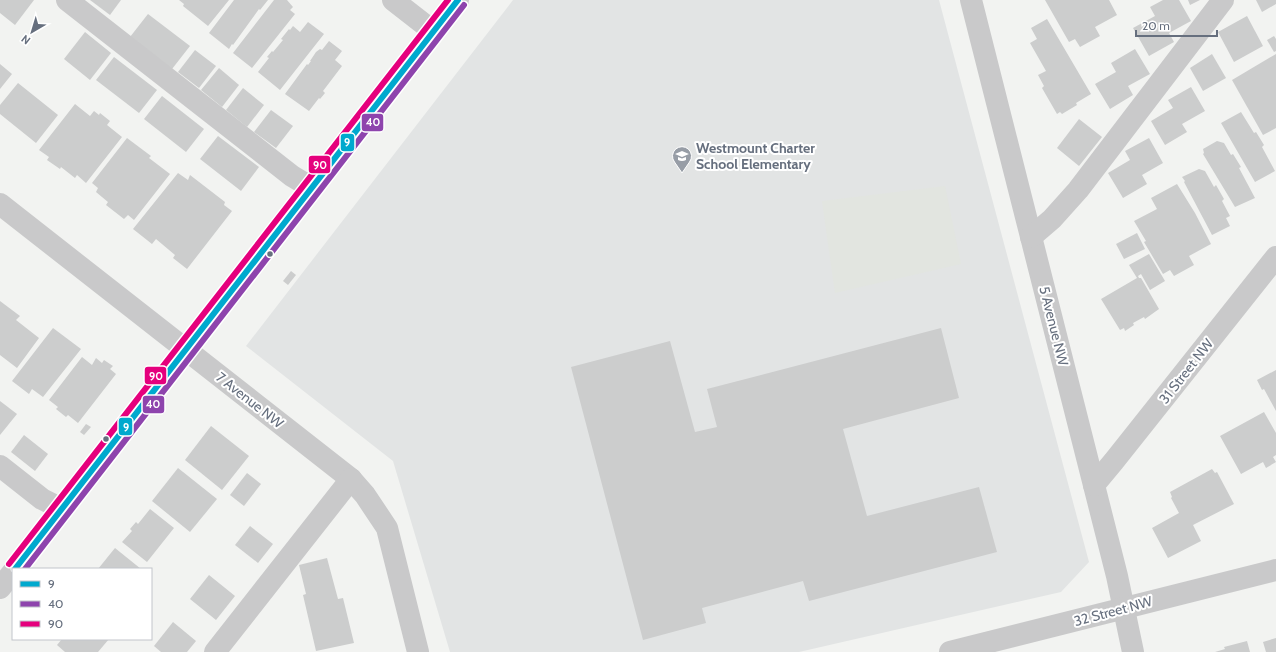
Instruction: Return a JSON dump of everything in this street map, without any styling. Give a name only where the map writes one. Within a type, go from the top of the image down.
[{"type":"street","points":[[67,0],[292,176],[312,188]]},
{"type":"street","points":[[393,0],[434,32]]},
{"type":"street","points":[[16,568],[458,0]]},
{"type":"street","name":"5 Avenue NW","points":[[971,0],[1118,576],[1123,608],[1133,652]]},
{"type":"street","points":[[1031,236],[1052,219],[1078,190],[1223,0]]},
{"type":"street","name":"7 Avenue NW","points":[[0,204],[351,479],[365,495],[387,528],[418,652]]},
{"type":"street","name":"31 Street NW","points":[[1094,485],[1276,257]]},
{"type":"street","points":[[0,466],[42,499],[62,509]]},
{"type":"street","points":[[215,652],[351,479]]},
{"type":"street","name":"32 Street NW","points":[[950,652],[1276,570]]},
{"type":"street","points":[[0,588],[12,573]]},
{"type":"shaded area","name":"Westmount Charter School Elementary","points":[[513,0],[939,0],[1089,562],[1061,592],[799,652],[450,652],[393,461],[246,346]]},
{"type":"shaded area","points":[[945,186],[961,264],[835,293],[822,201]]},
{"type":"building","points":[[0,0],[34,0],[15,25],[0,13]]},
{"type":"building","points":[[90,0],[121,0],[110,15]]},
{"type":"building","points":[[179,0],[229,0],[208,26],[183,6],[184,4]]},
{"type":"building","points":[[234,0],[268,0],[260,10],[259,9],[229,49],[209,33]]},
{"type":"building","points":[[274,0],[287,0],[293,7],[290,10],[295,14],[252,68],[233,53]]},
{"type":"building","points":[[1045,0],[1109,0],[1117,15],[1095,27],[1100,36],[1080,47],[1075,39],[1069,42]]},
{"type":"building","points":[[1163,0],[1179,0],[1191,21],[1169,33],[1174,42],[1149,56],[1133,28],[1155,16],[1150,7]]},
{"type":"building","points":[[1188,0],[1200,0],[1190,5]]},
{"type":"building","points":[[1256,0],[1276,0],[1276,4],[1262,12]]},
{"type":"building","points":[[148,14],[190,46],[172,69],[130,37]]},
{"type":"building","points":[[1247,16],[1263,46],[1234,62],[1218,32]]},
{"type":"building","points":[[1047,19],[1091,94],[1062,114],[1060,112],[1057,114],[1042,88],[1044,86],[1038,75],[1046,71],[1030,43],[1037,39],[1031,28]]},
{"type":"building","points":[[308,22],[324,34],[280,90],[258,72],[269,58],[267,57],[283,40],[281,39],[289,29],[290,30],[293,26],[300,32]]},
{"type":"building","points":[[85,32],[111,53],[90,80],[64,59]]},
{"type":"building","points":[[1274,36],[1276,39],[1276,51],[1274,52],[1267,40]]},
{"type":"building","points":[[329,41],[342,51],[335,60],[342,66],[323,91],[325,93],[309,111],[285,94],[307,64],[308,65],[311,61],[316,52],[320,49],[322,50]]},
{"type":"building","points":[[1135,49],[1150,74],[1128,86],[1133,95],[1110,109],[1095,84],[1116,72],[1111,63]]},
{"type":"building","points":[[195,50],[216,66],[199,88],[178,72]]},
{"type":"building","points":[[1212,54],[1226,78],[1203,91],[1190,68]]},
{"type":"building","points":[[1276,54],[1276,128],[1263,135],[1232,80]]},
{"type":"building","points":[[114,57],[157,90],[139,113],[96,80]]},
{"type":"building","points":[[0,64],[12,74],[0,89]]},
{"type":"building","points":[[219,68],[239,85],[222,107],[201,90]]},
{"type":"building","points":[[18,83],[58,115],[36,143],[0,114],[0,105]]},
{"type":"building","points":[[1191,87],[1205,111],[1182,124],[1187,132],[1165,145],[1151,121],[1173,108],[1168,100]]},
{"type":"building","points":[[243,88],[264,105],[247,127],[226,110]]},
{"type":"building","points":[[162,96],[204,129],[186,152],[144,119]]},
{"type":"building","points":[[75,104],[90,116],[94,111],[99,115],[100,113],[110,121],[107,125],[122,137],[86,183],[77,175],[75,178],[61,167],[60,169],[47,160],[49,157],[39,150]]},
{"type":"building","points":[[271,110],[293,126],[276,148],[254,132]]},
{"type":"building","points":[[1241,112],[1254,133],[1256,132],[1264,145],[1262,147],[1275,171],[1255,182],[1221,123]]},
{"type":"building","points":[[1079,119],[1102,137],[1079,166],[1057,148]]},
{"type":"building","points":[[218,136],[259,167],[241,191],[200,159]]},
{"type":"building","points":[[127,138],[151,156],[149,158],[170,174],[134,220],[128,215],[124,219],[106,205],[108,202],[96,192],[98,188],[92,183]]},
{"type":"building","points":[[1149,138],[1163,163],[1142,175],[1147,184],[1123,198],[1108,173],[1130,160],[1125,151]]},
{"type":"building","points":[[1217,141],[1224,143],[1231,155],[1233,154],[1241,167],[1239,168],[1255,198],[1235,207],[1203,154],[1203,149]]},
{"type":"building","points":[[1199,169],[1205,171],[1214,187],[1216,185],[1224,199],[1222,201],[1230,216],[1226,218],[1230,226],[1212,235],[1182,177]]},
{"type":"building","points":[[178,173],[188,180],[190,175],[225,202],[224,205],[232,211],[187,269],[173,258],[175,255],[156,239],[152,244],[133,229]]},
{"type":"building","points":[[1177,184],[1195,213],[1211,244],[1189,256],[1194,265],[1174,276],[1170,270],[1163,274],[1144,242],[1146,241],[1134,221],[1157,209],[1151,198]]},
{"type":"building","points":[[1137,233],[1145,249],[1124,259],[1116,244]]},
{"type":"building","points":[[1149,254],[1165,281],[1150,290],[1141,274],[1138,276],[1141,278],[1159,309],[1145,319],[1144,317],[1133,323],[1134,325],[1125,331],[1124,328],[1120,330],[1101,299],[1137,278],[1129,265]]},
{"type":"building","points":[[291,271],[296,275],[288,285],[283,281]]},
{"type":"building","points":[[0,301],[20,316],[16,320],[39,338],[17,368],[0,355]]},
{"type":"building","points":[[53,328],[81,349],[43,397],[32,389],[29,394],[12,381]]},
{"type":"building","points":[[941,328],[959,398],[843,429],[867,516],[979,487],[997,552],[809,601],[803,581],[702,608],[706,623],[643,640],[571,367],[670,341],[695,432],[717,427],[707,389]]},
{"type":"building","points":[[82,357],[92,365],[96,358],[102,363],[104,360],[113,366],[110,369],[116,374],[78,423],[68,415],[66,417],[56,409],[58,407],[49,400]]},
{"type":"building","points":[[1276,370],[1276,411],[1264,389],[1262,390],[1257,380]]},
{"type":"building","points":[[0,401],[17,414],[0,435]]},
{"type":"building","points":[[1264,412],[1276,433],[1276,455],[1273,457],[1276,462],[1266,468],[1263,462],[1241,474],[1220,436]]},
{"type":"building","points":[[86,424],[91,427],[84,435],[80,432]]},
{"type":"building","points":[[211,426],[249,456],[222,490],[185,460]]},
{"type":"building","points":[[24,435],[48,454],[35,471],[11,452]]},
{"type":"building","points":[[178,468],[217,499],[190,532],[152,501]]},
{"type":"building","points":[[1212,469],[1215,473],[1217,472],[1234,504],[1193,525],[1201,541],[1168,558],[1152,528],[1179,513],[1171,498],[1170,492]]},
{"type":"building","points":[[247,473],[261,484],[244,506],[230,495]]},
{"type":"building","points":[[150,509],[174,528],[147,562],[122,542],[132,531],[130,529],[136,522],[138,524]]},
{"type":"building","points":[[250,526],[273,544],[258,563],[235,545]]},
{"type":"building","points":[[115,548],[140,568],[99,568]]},
{"type":"building","points":[[327,558],[338,599],[343,598],[354,643],[316,651],[303,595],[306,594],[299,565]]},
{"type":"building","points":[[209,575],[235,596],[216,620],[190,599]]},
{"type":"building","points":[[173,622],[196,641],[187,652],[161,652],[154,646]]},
{"type":"building","points":[[1276,638],[1276,652],[1266,652],[1263,642]]},
{"type":"building","points":[[61,640],[108,640],[98,652],[65,652],[57,645]]},
{"type":"building","points":[[1247,641],[1250,652],[1215,652],[1225,649],[1224,647]]},
{"type":"transit line","name":"90","points":[[9,564],[448,0]]},
{"type":"transit line","name":"9","points":[[16,568],[458,0]]},
{"type":"transit line","name":"40","points":[[26,568],[464,5]]},
{"type":"place","name":"Westmount Charter School Elementary","points":[[682,173]]}]
